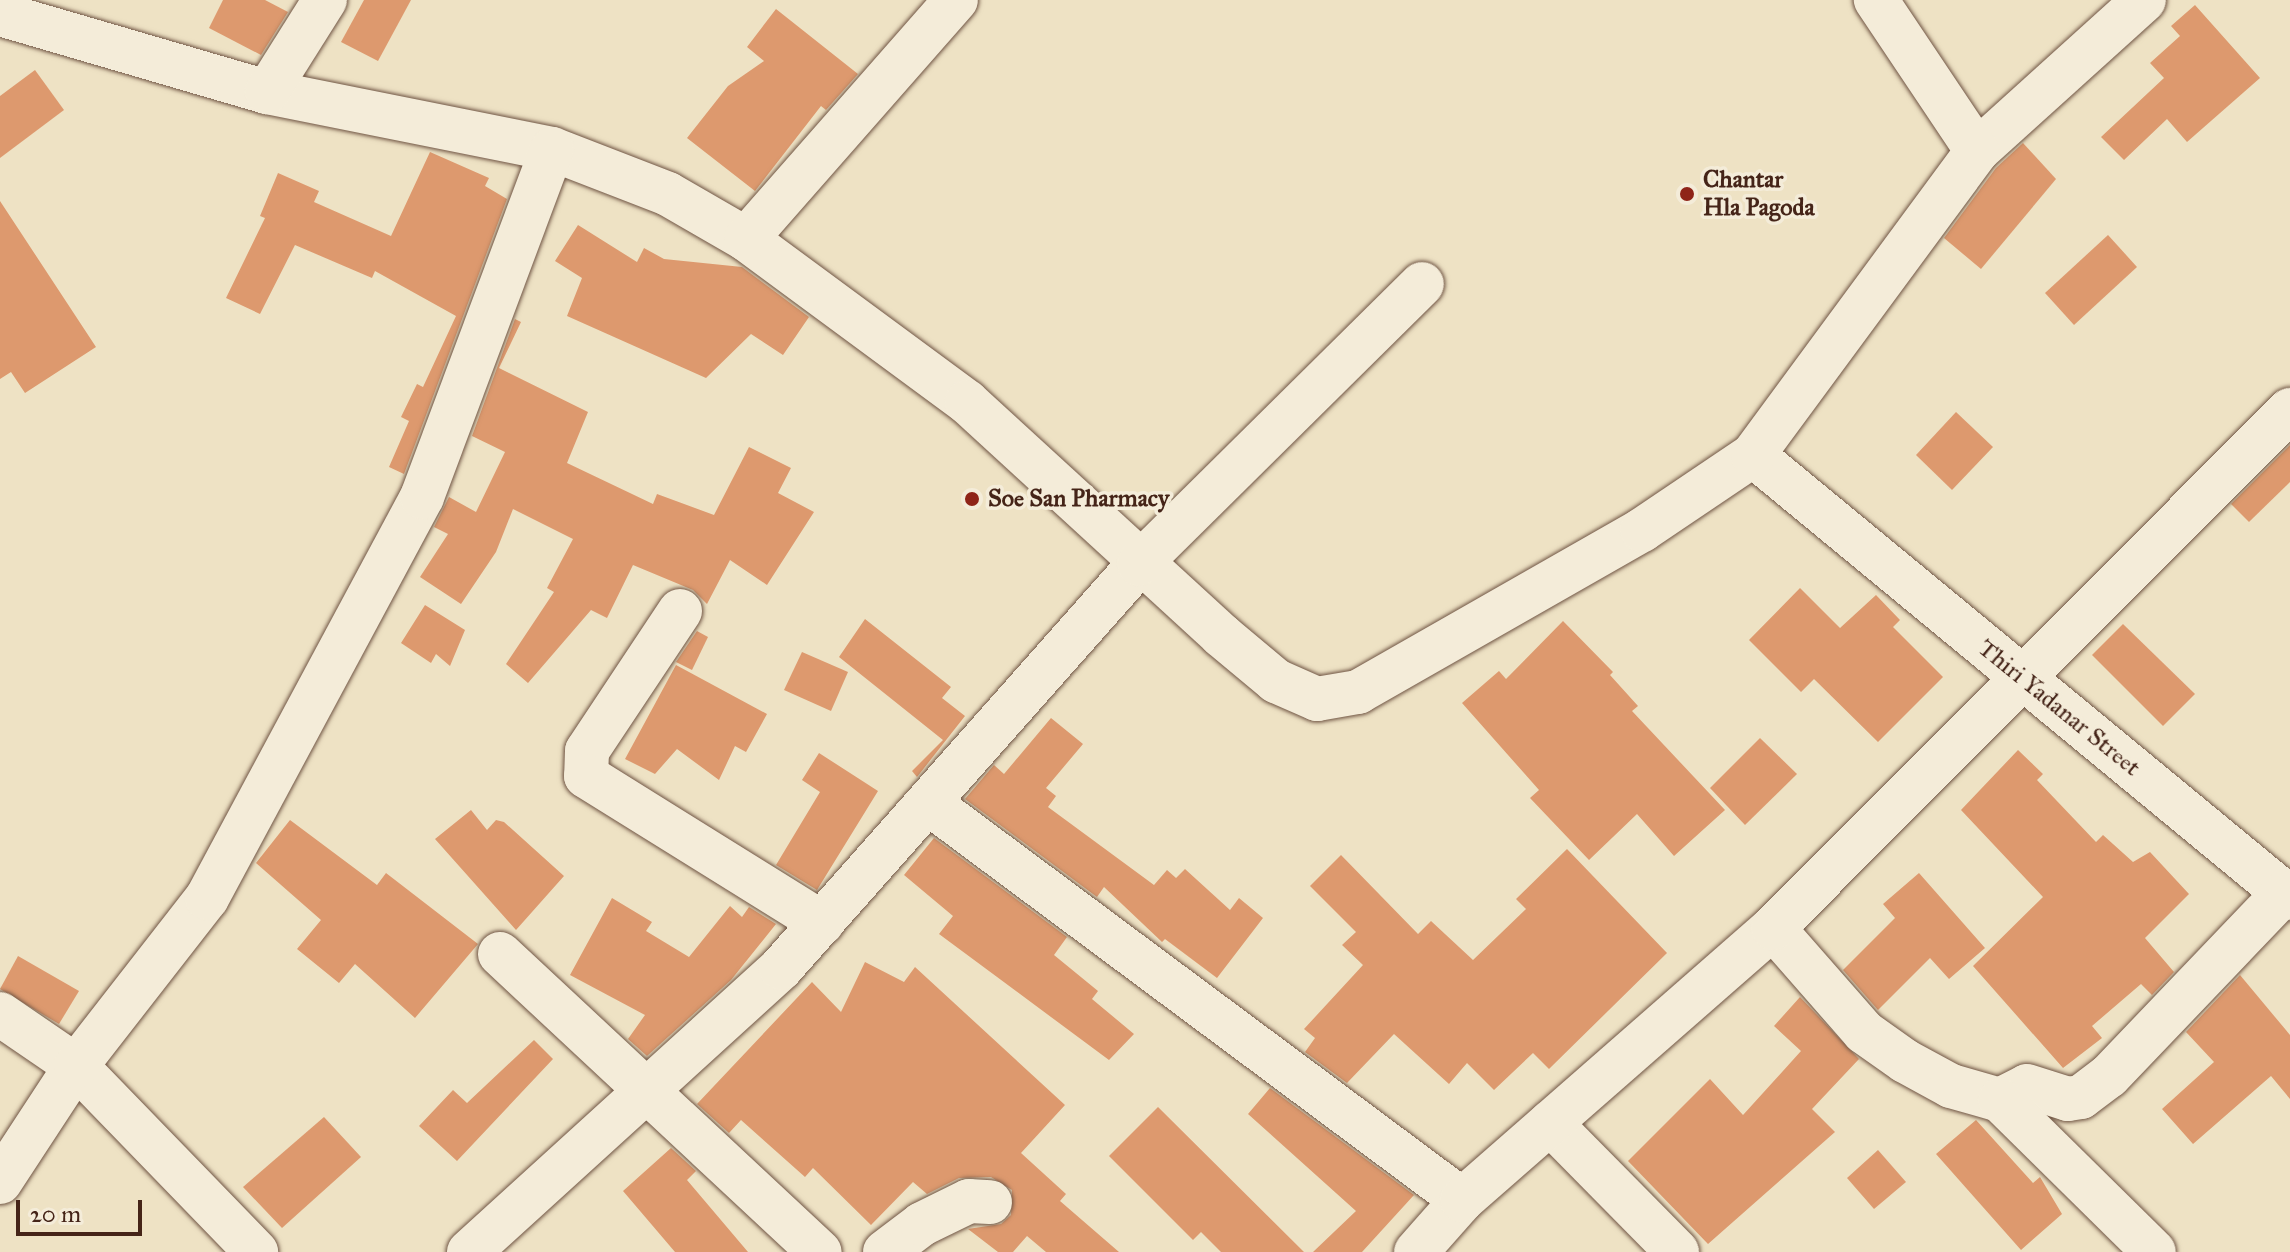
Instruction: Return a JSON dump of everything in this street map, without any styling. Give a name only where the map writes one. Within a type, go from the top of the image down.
[{"type":"street","points":[[267,92],[325,0]]},
{"type":"street","points":[[746,239],[956,0]]},
{"type":"street","points":[[1876,0],[1977,151]]},
{"type":"street","points":[[0,14],[267,92],[552,149],[668,194],[746,239],[967,402],[1139,564],[1276,681],[1317,699],[1358,692],[1642,530],[1753,455],[1977,151],[2144,0]]},
{"type":"street","points":[[2,1175],[76,1066],[207,898],[422,497],[552,149]]},
{"type":"street","points":[[469,1252],[649,1091],[822,923],[1139,564],[1422,284]]},
{"type":"street","points":[[1416,1252],[1462,1200],[1773,928],[2290,410]]},
{"type":"street","name":"Thiri Yadanar Street","points":[[1753,455],[2287,896]]},
{"type":"street","points":[[680,611],[587,751],[586,776],[822,923]]},
{"type":"street","points":[[930,804],[1462,1200]]},
{"type":"street","points":[[2000,1100],[2027,1086],[2081,1097],[2109,1076],[2287,896]]},
{"type":"street","points":[[1773,928],[1864,1032],[1951,1086],[2000,1100],[2154,1252]]},
{"type":"street","points":[[500,954],[820,1252]]},
{"type":"street","points":[[0,1014],[76,1066],[256,1252]]},
{"type":"street","points":[[1550,1123],[1677,1252]]},
{"type":"street","points":[[885,1252],[969,1201],[990,1202]]},
{"type":"building","points":[[223,0],[265,0],[288,12],[261,55],[209,28]]},
{"type":"building","points":[[364,0],[411,0],[378,61],[341,42]]},
{"type":"building","points":[[2195,5],[2260,78],[2187,142],[2167,119],[2124,160],[2101,137],[2164,78],[2150,63],[2180,36],[2171,26]]},
{"type":"building","points":[[776,9],[858,74],[826,110],[821,106],[755,191],[687,138],[728,86],[764,61],[747,47]]},
{"type":"building","points":[[35,70],[64,110],[0,158],[0,96]]},
{"type":"building","points":[[2023,143],[2056,179],[1981,269],[1944,238],[1996,168]]},
{"type":"building","points":[[430,152],[489,178],[485,186],[507,199],[404,474],[389,467],[409,421],[401,417],[417,384],[423,387],[456,316],[375,271],[372,278],[295,245],[260,314],[226,298],[265,218],[260,216],[278,173],[319,191],[314,202],[391,236]]},
{"type":"building","points":[[0,201],[96,347],[25,393],[11,372],[0,379]]},
{"type":"building","points":[[578,225],[637,262],[644,248],[664,259],[742,267],[809,317],[783,355],[751,334],[706,378],[567,316],[582,278],[555,261]]},
{"type":"building","points":[[2108,235],[2137,267],[2074,325],[2045,293]]},
{"type":"building","points":[[515,319],[521,322],[499,368],[588,412],[567,463],[653,504],[657,494],[714,515],[749,447],[791,468],[778,493],[814,512],[767,585],[730,560],[707,604],[693,590],[633,565],[607,618],[591,610],[528,683],[506,664],[554,592],[547,588],[573,539],[513,509],[496,552],[461,604],[420,577],[448,534],[434,527],[449,497],[476,512],[505,452],[472,436]]},
{"type":"building","points":[[1956,412],[1993,447],[1952,490],[1916,455]]},
{"type":"building","points":[[2290,445],[2290,482],[2249,522],[2231,504]]},
{"type":"building","points":[[1800,588],[1840,628],[1876,595],[1900,620],[1893,627],[1943,677],[1878,742],[1814,679],[1801,692],[1749,640]]},
{"type":"building","points":[[425,605],[465,630],[450,666],[436,654],[431,663],[401,643]]},
{"type":"building","points":[[865,619],[951,687],[942,698],[965,716],[917,777],[912,771],[943,740],[839,657]]},
{"type":"building","points":[[1563,621],[1613,672],[1610,675],[1638,706],[1632,711],[1725,810],[1674,856],[1637,814],[1589,860],[1530,798],[1539,790],[1462,703],[1499,671],[1506,679]]},
{"type":"building","points":[[2123,624],[2195,694],[2163,726],[2092,655]]},
{"type":"building","points":[[697,631],[708,637],[692,670],[676,662]]},
{"type":"building","points":[[802,652],[848,672],[831,711],[784,690]]},
{"type":"building","points":[[676,665],[767,714],[746,752],[735,746],[719,780],[677,749],[655,774],[625,759]]},
{"type":"building","points":[[1051,718],[1083,744],[1046,788],[1056,796],[1048,807],[1154,885],[1167,870],[1176,878],[1185,869],[1230,910],[1239,898],[1263,918],[1217,978],[1165,939],[1162,942],[1104,887],[1097,897],[965,799],[994,765],[1004,774]]},
{"type":"building","points":[[1760,738],[1797,774],[1745,825],[1710,788]]},
{"type":"building","points":[[2018,750],[2043,774],[2037,780],[2096,842],[2103,835],[2133,862],[2150,852],[2189,894],[2145,938],[2174,972],[2152,995],[2141,984],[2092,1026],[2102,1038],[2063,1068],[1973,966],[2043,897],[1961,810]]},
{"type":"building","points":[[819,753],[878,791],[817,890],[776,865],[820,792],[802,780]]},
{"type":"building","points":[[471,810],[487,830],[496,820],[504,822],[564,876],[516,930],[435,839]]},
{"type":"building","points":[[290,820],[377,885],[386,873],[478,944],[415,1018],[355,964],[339,983],[297,949],[321,920],[256,863]]},
{"type":"building","points":[[934,838],[1067,937],[1054,955],[1098,991],[1092,999],[1134,1034],[1109,1060],[939,934],[953,916],[904,875]]},
{"type":"building","points":[[1567,849],[1667,953],[1549,1069],[1533,1053],[1494,1090],[1467,1063],[1449,1084],[1394,1034],[1347,1083],[1305,1052],[1315,1038],[1304,1029],[1363,965],[1342,945],[1356,932],[1310,886],[1341,855],[1418,934],[1431,921],[1473,960],[1526,909],[1516,899]]},
{"type":"building","points":[[1919,873],[1985,948],[1949,979],[1930,958],[1878,1010],[1843,970],[1895,918],[1883,904]]},
{"type":"building","points":[[612,898],[652,922],[646,931],[689,957],[730,906],[742,917],[749,907],[776,924],[731,980],[647,1056],[628,1039],[645,1015],[570,975]]},
{"type":"building","points":[[18,956],[79,991],[59,1024],[0,989]]},
{"type":"building","points":[[865,962],[904,982],[915,967],[1065,1105],[1021,1153],[1066,1194],[1060,1201],[1119,1252],[1046,1252],[1027,1236],[1013,1252],[998,1252],[968,1229],[1001,1224],[1011,1215],[1012,1190],[991,1177],[959,1178],[927,1194],[913,1182],[871,1225],[813,1168],[805,1177],[741,1120],[729,1133],[697,1104],[812,982],[841,1012]]},
{"type":"building","points":[[2240,975],[2290,1035],[2290,1099],[2271,1076],[2193,1144],[2162,1109],[2214,1062],[2186,1032]]},
{"type":"building","points":[[1800,997],[1859,1059],[1812,1109],[1835,1132],[1708,1244],[1628,1161],[1710,1079],[1743,1115],[1801,1051],[1774,1026]]},
{"type":"building","points":[[534,1040],[553,1059],[457,1161],[419,1126],[453,1090],[467,1103]]},
{"type":"building","points":[[1270,1088],[1414,1195],[1362,1252],[1313,1252],[1356,1211],[1248,1114]]},
{"type":"building","points":[[1158,1107],[1304,1252],[1221,1252],[1201,1232],[1193,1240],[1109,1156]]},
{"type":"building","points":[[324,1117],[361,1157],[282,1228],[243,1187]]},
{"type":"building","points":[[1976,1120],[2033,1183],[2040,1177],[2062,1214],[2021,1250],[1936,1154]]},
{"type":"building","points":[[671,1148],[696,1171],[687,1180],[748,1252],[675,1252],[623,1191]]},
{"type":"building","points":[[1878,1150],[1906,1182],[1874,1209],[1847,1178]]},
{"type":"place","name":"Chantar Hla Pagoda","points":[[1687,194]]},
{"type":"place","name":"Soe San Pharmacy","points":[[972,499]]}]
